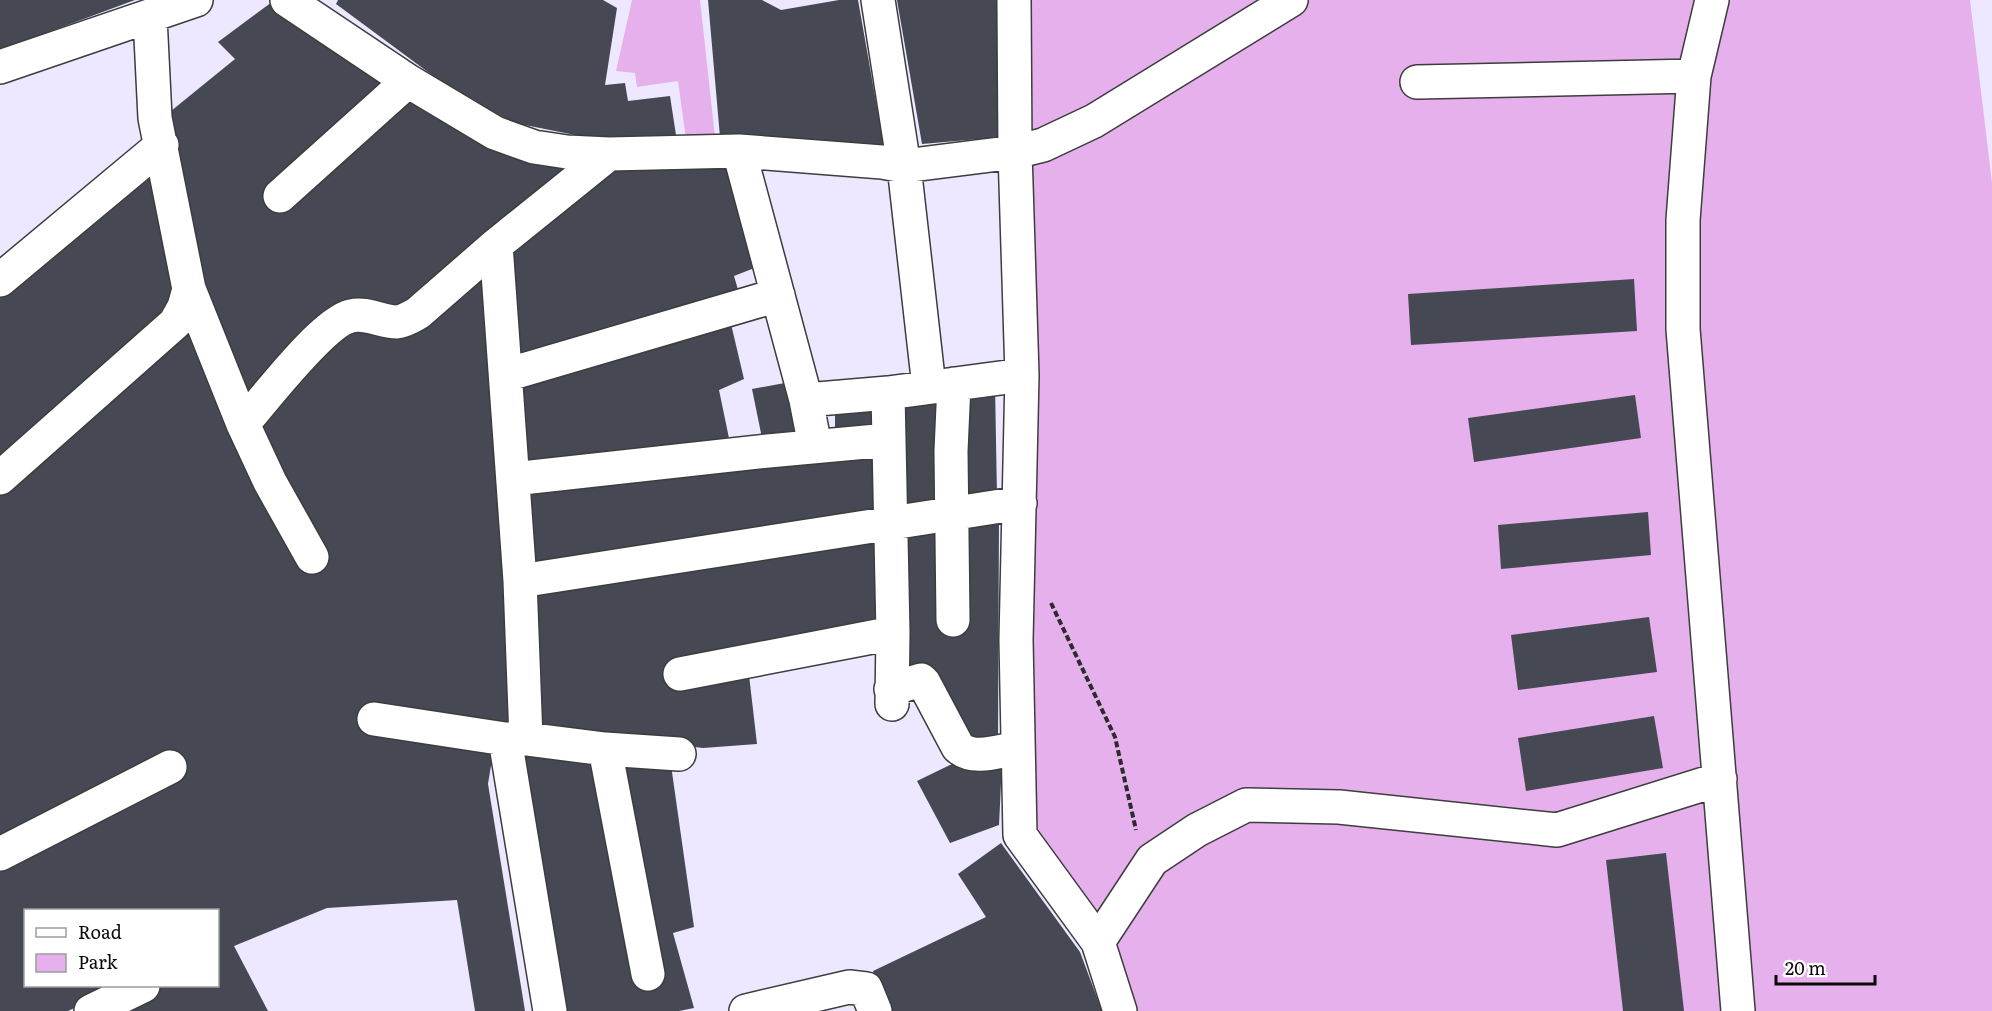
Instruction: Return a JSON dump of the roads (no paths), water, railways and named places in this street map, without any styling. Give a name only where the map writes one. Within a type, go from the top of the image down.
[{"type":"street","points":[[0,67],[196,0]]},
{"type":"street","points":[[287,0],[408,81],[495,133],[534,147],[567,152],[609,154],[739,151],[882,162],[904,166],[1015,152],[1042,145],[1094,121],[1291,0]]},
{"type":"street","points":[[878,0],[951,451],[953,620]]},
{"type":"street","points":[[1014,0],[1015,152],[1022,375],[1016,640],[1020,835],[1098,942],[1119,1011]]},
{"type":"street","points":[[1712,0],[1694,76],[1683,220],[1683,329],[1738,1011]]},
{"type":"street","points":[[150,17],[155,118],[189,289],[243,424],[270,482],[312,557]]},
{"type":"street","points":[[1417,82],[1694,76]]},
{"type":"street","points":[[280,196],[408,81]]},
{"type":"street","points":[[0,280],[162,145]]},
{"type":"street","points":[[739,151],[806,400],[815,446]]},
{"type":"street","points":[[243,424],[320,335],[336,322],[350,316],[364,315],[396,322],[406,320],[418,313],[496,245],[609,154]]},
{"type":"street","points":[[496,245],[520,582],[515,739],[550,1011]]},
{"type":"street","points":[[0,478],[175,323],[184,308],[189,289]]},
{"type":"street","points":[[506,375],[778,295]]},
{"type":"street","points":[[806,400],[888,393],[1022,375]]},
{"type":"street","points":[[888,393],[893,633],[891,697],[915,680],[921,680],[958,747],[964,753],[977,754],[1017,748]]},
{"type":"street","points":[[513,479],[888,440]]},
{"type":"street","points":[[520,582],[1020,503]]},
{"type":"street","points":[[680,674],[893,633]]},
{"type":"street","points":[[374,719],[515,739],[679,754]]},
{"type":"street","points":[[605,749],[648,974]]},
{"type":"street","points":[[0,854],[170,767]]},
{"type":"street","points":[[1098,942],[1152,860],[1197,830],[1246,805],[1339,807],[1557,830],[1720,779]]},
{"type":"street","points":[[106,1008],[141,987]]},
{"type":"street","points":[[746,1011],[849,987],[860,987],[866,989],[875,1011]]}]
